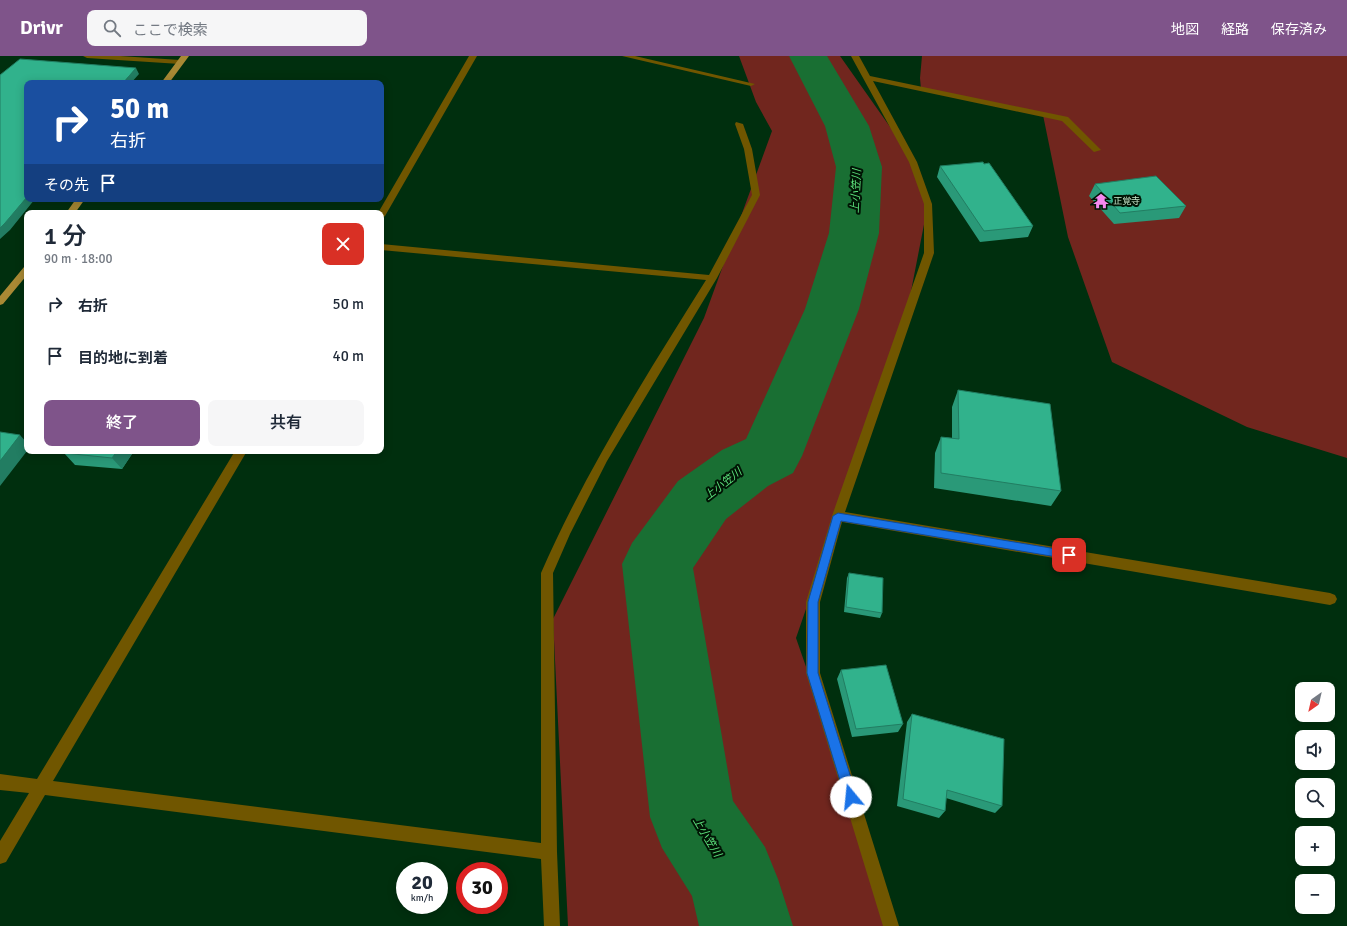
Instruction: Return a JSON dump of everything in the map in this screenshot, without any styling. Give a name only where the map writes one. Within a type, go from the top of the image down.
[{"type":"main road","points":[[167,80],[182,59]]},
{"type":"main road","points":[[0,302],[24,273]]},
{"type":"street","points":[[87,56],[182,59]]},
{"type":"street","points":[[384,211],[473,56]]},
{"type":"street","points":[[626,56],[751,84]]},
{"type":"street","points":[[855,56],[913,162],[928,204],[929,253],[838,516],[813,602],[813,673],[891,926]]},
{"type":"street","points":[[868,78],[1065,119],[1097,150]]},
{"type":"street","points":[[552,926],[549,852],[547,573],[564,531],[612,439],[712,278],[756,196],[748,149],[739,124]]},
{"type":"street","points":[[384,247],[712,278]]},
{"type":"street","points":[[0,856],[239,454]]},
{"type":"street","points":[[838,516],[1330,599]]},
{"type":"street","points":[[0,782],[549,852]]},
{"type":"shaded area","points":[[739,56],[840,56],[907,151],[928,204],[905,322],[796,638],[896,926],[568,926],[553,619],[704,318],[772,131],[756,102]]},
{"type":"shaded area","points":[[922,56],[1347,56],[1347,458],[1247,427],[1112,362],[1068,237],[1043,115],[921,89],[920,78]]},
{"type":"building","points":[[20,59],[136,68],[126,80],[24,80],[24,201],[0,228],[0,75]]},
{"type":"building","points":[[983,162],[984,164],[989,163],[1033,226],[984,231],[940,166]]},
{"type":"building","points":[[1156,176],[1186,206],[1120,213],[1095,184]]},
{"type":"building","points":[[958,390],[1050,404],[1061,491],[941,473],[941,437],[959,439]]},
{"type":"building","points":[[0,432],[20,435],[0,461]]},
{"type":"building","points":[[74,454],[115,454],[112,458]]},
{"type":"building","points":[[849,573],[883,578],[882,613],[846,607]]},
{"type":"building","points":[[886,665],[903,724],[856,729],[841,670]]},
{"type":"building","points":[[912,714],[1004,739],[1002,806],[947,790],[945,811],[903,799]]},
{"type":"waterway","name":"上小笠川","points":[[746,926],[733,879],[693,817],[657,564],[702,500],[745,468],[770,456],[832,309],[854,233],[859,167],[847,126],[808,56]]},
{"type":"place","name":"正覚寺","points":[[1101,201]]},
{"type":"route","points":[[851,797],[813,673],[813,602],[838,516],[1069,555]]}]
